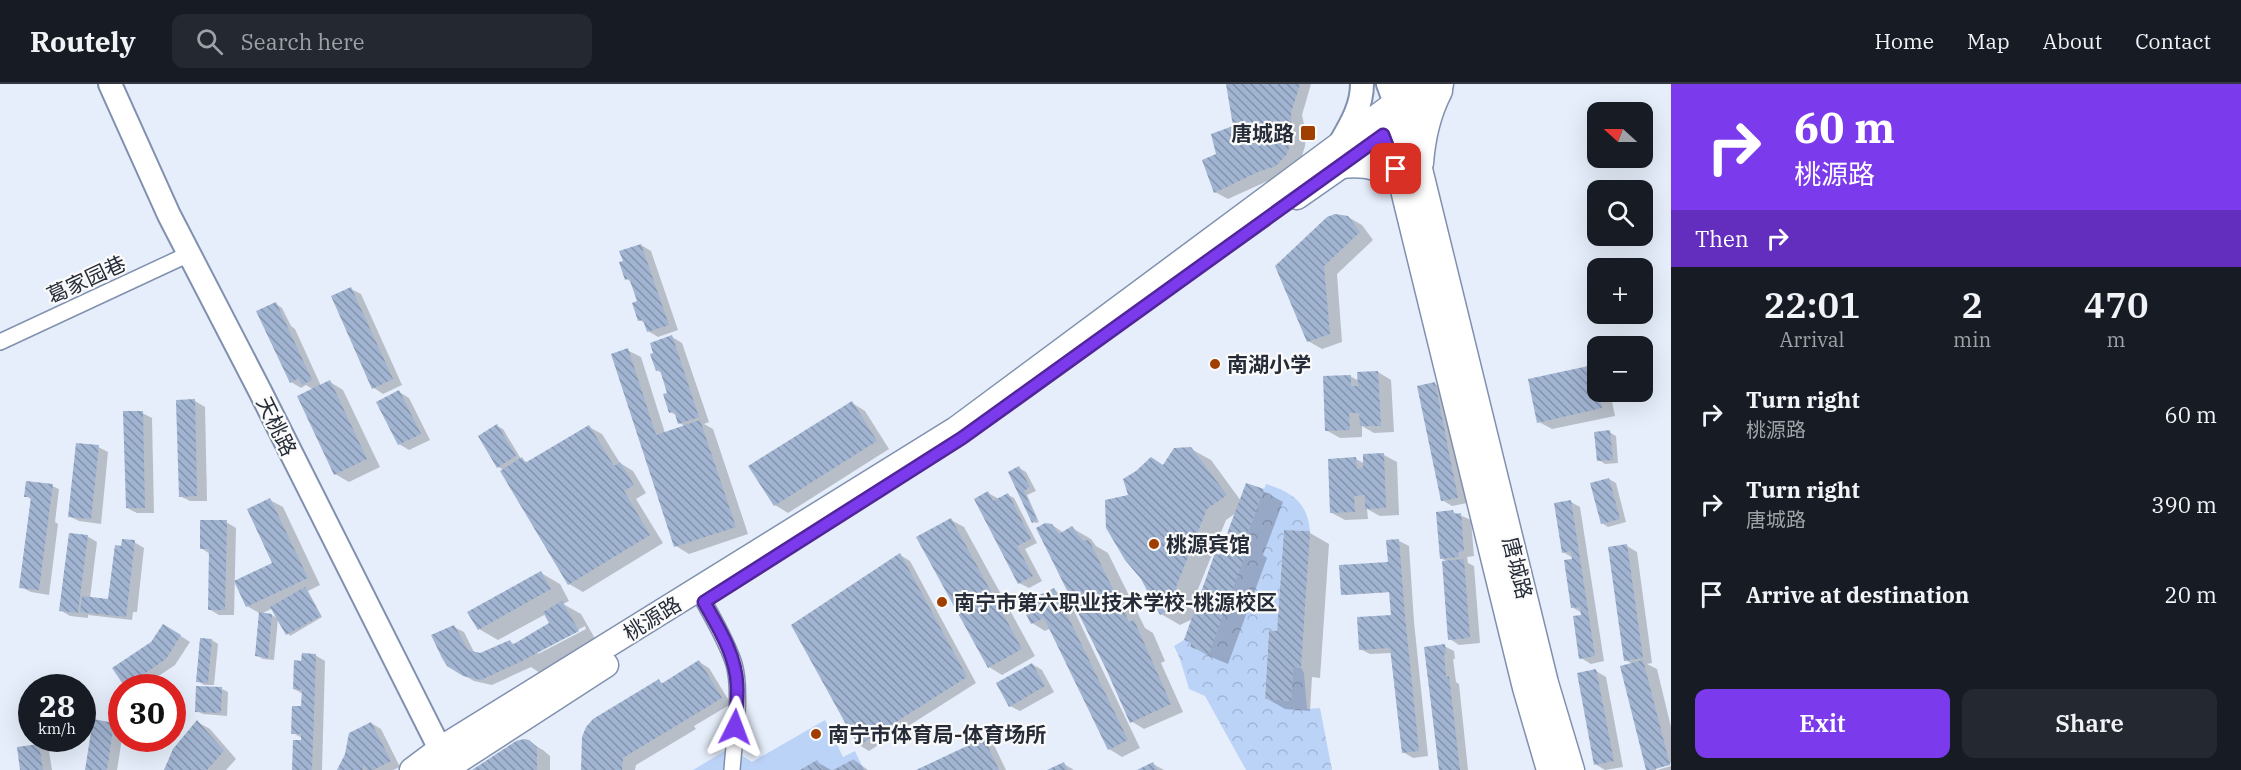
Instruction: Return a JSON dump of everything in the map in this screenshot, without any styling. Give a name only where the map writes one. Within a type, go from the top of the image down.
[{"type":"main road","name":"天桃路","points":[[110,84],[169,215],[444,762]]},
{"type":"main road","points":[[1362,84],[1362,93],[1354,119],[1339,156],[1379,169],[1402,186]]},
{"type":"main road","points":[[1368,84],[1387,115]]},
{"type":"main road","name":"桃源路","points":[[412,770],[444,762],[704,602],[962,438],[1339,156],[1387,115],[1414,84]]},
{"type":"main road","points":[[1420,169],[1423,138],[1442,84]]},
{"type":"main road","name":"桃源路","points":[[1387,115],[1442,84]]},
{"type":"main road","name":"唐城路","points":[[1387,115],[1420,169],[1546,683],[1572,770]]},
{"type":"main road","name":"唐城路","points":[[1387,115],[1402,186],[1525,688],[1549,770]]},
{"type":"main road","name":"桃源路","points":[[444,762],[956,429],[1339,156]]},
{"type":"street","name":"葛家园巷","points":[[0,342],[189,255]]},
{"type":"street","points":[[704,602],[726,644],[734,666],[737,684],[732,770]]},
{"type":"green space","points":[[1266,484],[1284,491],[1297,500],[1306,513],[1310,531],[1284,530],[1277,631],[1269,630],[1265,699],[1291,701],[1293,667],[1301,668],[1304,673],[1307,709],[1320,708],[1332,770],[1246,770],[1205,696],[1189,689],[1174,646],[1184,640],[1191,643],[1190,647],[1209,654],[1244,543]]},
{"type":"green space","name":"南宁市体育局-体育场所","points":[[825,720],[843,757],[855,751],[864,770],[693,770],[730,748],[752,762]]},
{"type":"building","points":[[1226,84],[1300,84],[1291,113],[1292,138],[1287,154],[1276,166],[1214,193],[1202,160],[1216,154],[1211,134],[1233,126]]},
{"type":"building","points":[[1335,214],[1348,216],[1360,232],[1324,266],[1330,334],[1307,342],[1275,266],[1327,217]]},
{"type":"building","points":[[641,244],[669,325],[647,332],[643,320],[638,321],[632,303],[637,301],[629,278],[625,280],[619,262],[623,261],[619,251]]},
{"type":"building","points":[[351,287],[393,379],[372,389],[331,296]]},
{"type":"building","points":[[276,302],[312,380],[302,385],[299,378],[290,383],[256,311]]},
{"type":"building","points":[[672,335],[699,417],[678,424],[674,411],[669,413],[663,394],[667,393],[660,370],[656,371],[650,354],[653,353],[650,343]]},
{"type":"building","points":[[628,348],[656,435],[700,420],[736,527],[674,547],[611,354]]},
{"type":"building","points":[[1587,366],[1587,402],[1601,402],[1602,408],[1537,423],[1528,379]]},
{"type":"building","points":[[1378,371],[1381,426],[1360,426],[1359,413],[1349,413],[1350,430],[1325,431],[1323,376],[1351,375],[1351,386],[1358,386],[1357,372]]},
{"type":"building","points":[[330,380],[367,459],[334,475],[297,396]]},
{"type":"building","points":[[1435,382],[1458,498],[1441,501],[1417,386]]},
{"type":"building","points":[[399,390],[421,434],[398,445],[376,402]]},
{"type":"building","points":[[195,399],[197,496],[179,497],[176,400]]},
{"type":"building","points":[[852,401],[877,441],[774,506],[748,466]]},
{"type":"building","points":[[123,411],[143,411],[145,508],[126,508]]},
{"type":"building","points":[[497,424],[516,456],[497,468],[478,436]]},
{"type":"building","points":[[589,425],[614,466],[620,462],[634,485],[624,491],[650,535],[568,585],[500,471],[522,457],[525,463]]},
{"type":"building","points":[[1610,430],[1613,460],[1597,461],[1594,432]]},
{"type":"building","points":[[76,443],[99,445],[91,519],[68,517]]},
{"type":"building","name":"桃源宾馆","points":[[1191,447],[1227,495],[1207,509],[1176,587],[1183,603],[1160,615],[1141,579],[1125,560],[1106,528],[1105,500],[1128,495],[1123,479],[1151,457],[1163,465],[1174,448]]},
{"type":"building","points":[[1384,453],[1386,508],[1365,509],[1365,495],[1354,496],[1355,512],[1330,513],[1328,459],[1356,457],[1357,469],[1363,468],[1363,454]]},
{"type":"building","points":[[1019,466],[1030,487],[1024,491],[1037,520],[1032,523],[1008,472]]},
{"type":"building","points":[[1609,478],[1620,519],[1601,524],[1590,483]]},
{"type":"building","points":[[26,481],[53,484],[39,590],[19,588],[31,497],[24,497]]},
{"type":"building","points":[[1246,483],[1264,489],[1244,543],[1249,545],[1209,654],[1190,647],[1191,643],[1184,640],[1215,553],[1219,555]]},
{"type":"building","points":[[988,491],[993,501],[1008,493],[1031,539],[1017,546],[1033,576],[1018,584],[974,499]]},
{"type":"building","points":[[270,498],[308,578],[246,607],[234,581],[272,563],[247,509]]},
{"type":"building","points":[[1571,500],[1595,656],[1579,659],[1573,616],[1581,615],[1580,607],[1571,608],[1564,560],[1572,559],[1571,551],[1562,553],[1554,503]]},
{"type":"building","points":[[1453,510],[1454,514],[1461,513],[1464,551],[1458,552],[1459,557],[1440,559],[1436,512]]},
{"type":"building","points":[[951,518],[1022,649],[988,668],[916,537]]},
{"type":"building","points":[[200,520],[227,520],[225,610],[208,610],[209,549],[200,549]]},
{"type":"building","points":[[1045,523],[1052,524],[1059,534],[1072,526],[1083,541],[1089,540],[1129,622],[1134,620],[1171,704],[1130,723],[1106,669],[1036,528]]},
{"type":"building","points":[[1284,530],[1310,531],[1301,668],[1293,667],[1291,701],[1265,699],[1269,630],[1277,631]]},
{"type":"building","points":[[69,533],[88,535],[78,613],[59,611]]},
{"type":"building","points":[[122,539],[135,540],[126,617],[80,612],[82,596],[108,599],[115,545],[121,546]]},
{"type":"building","points":[[1399,539],[1419,751],[1402,753],[1390,648],[1359,650],[1357,617],[1391,615],[1389,592],[1341,595],[1339,565],[1388,562],[1386,540]]},
{"type":"building","points":[[1627,544],[1643,658],[1624,661],[1608,547]]},
{"type":"building","points":[[900,553],[967,677],[858,746],[791,625]]},
{"type":"building","points":[[1464,559],[1470,638],[1448,640],[1442,561]]},
{"type":"building","points":[[541,571],[551,589],[478,630],[467,612]]},
{"type":"building","points":[[305,587],[321,616],[286,635],[270,607]]},
{"type":"building","points":[[1054,588],[1128,740],[1108,750],[1044,618],[1031,624],[1021,604]]},
{"type":"building","points":[[562,601],[579,631],[481,680],[463,676],[447,666],[431,635],[454,625],[468,650],[480,653],[510,640],[512,645],[549,623],[543,612]]},
{"type":"building","points":[[259,612],[272,614],[268,658],[255,656]]},
{"type":"building","points":[[163,624],[181,635],[166,659],[144,674],[116,674],[112,668],[151,642]]},
{"type":"building","points":[[200,638],[212,639],[208,683],[196,682]]},
{"type":"building","points":[[1445,644],[1446,677],[1449,676],[1460,770],[1439,770],[1424,647]]},
{"type":"building","points":[[302,653],[316,654],[312,770],[292,770],[293,740],[301,740],[301,734],[291,734],[292,706],[301,706],[302,690],[293,689],[294,660],[301,661]]},
{"type":"building","points":[[699,660],[722,698],[623,758],[622,770],[581,770],[582,737],[586,727],[593,719],[659,679],[661,684]]},
{"type":"building","points":[[1643,660],[1670,765],[1651,770],[1646,770],[1620,666]]},
{"type":"building","points":[[1032,663],[1045,686],[1009,707],[996,683]]},
{"type":"building","points":[[1596,669],[1614,761],[1594,765],[1577,673]]},
{"type":"building","points":[[196,686],[222,687],[221,713],[195,712]]},
{"type":"building","points":[[96,720],[108,722],[110,752],[107,770],[85,770],[88,752],[96,752]]},
{"type":"building","points":[[197,720],[224,751],[207,770],[164,770],[172,752],[186,752],[186,733]]},
{"type":"building","points":[[371,722],[391,761],[373,770],[367,770],[364,764],[363,770],[337,770],[345,754],[349,733]]},
{"type":"building","points":[[984,738],[999,770],[916,770]]},
{"type":"building","points":[[524,739],[537,747],[537,770],[472,770],[516,741]]},
{"type":"building","points":[[17,747],[18,752],[40,752],[43,770],[20,770]]},
{"type":"building","points":[[854,759],[859,770],[833,770]]},
{"type":"building","points":[[817,760],[823,770],[800,770]]},
{"type":"building","points":[[1064,762],[1067,770],[1047,770]]},
{"type":"building","points":[[1153,762],[1157,770],[1137,770]]},
{"type":"place","name":"唐城路","points":[[1308,133]]},
{"type":"place","name":"南湖小学","points":[[1215,364]]},
{"type":"place","name":"桃源宾馆","points":[[1154,544]]},
{"type":"place","name":"南宁市第六职业技术学校-桃源校区","points":[[942,602]]},
{"type":"place","name":"南宁市体育局-体育场所","points":[[816,734]]},
{"type":"route","points":[[735,727],[737,684],[734,666],[726,644],[704,602],[962,438],[1383,135],[1396,169]]}]
